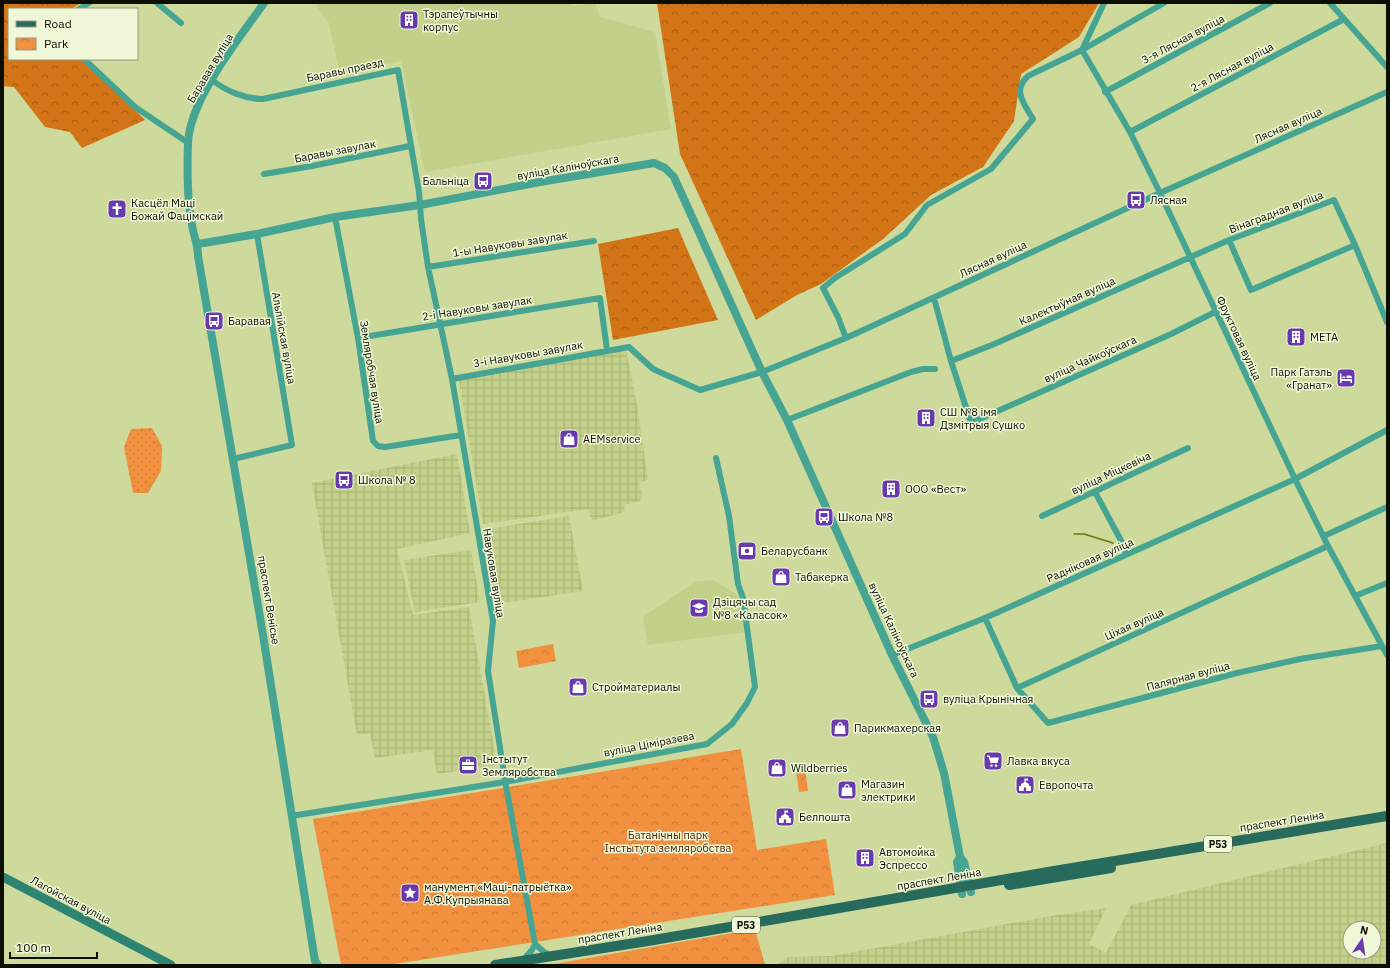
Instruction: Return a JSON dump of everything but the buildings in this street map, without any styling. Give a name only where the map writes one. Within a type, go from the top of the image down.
[{"type":"main road","name":"праспект Леніна","points":[[535,965],[1387,816]]},
{"type":"main road","name":"праспект Леніна","points":[[495,965],[1387,822]]},
{"type":"main road","name":"Лагойская вуліца","points":[[3,877],[171,965]]},
{"type":"street","points":[[157,3],[180,23]]},
{"type":"street","name":"Баравая вуліца","points":[[198,244],[192,222],[188,142],[198,105],[212,80],[264,3]]},
{"type":"street","points":[[1082,50],[1104,3]]},
{"type":"street","points":[[846,338],[838,317],[823,288],[835,278],[905,234],[927,205],[991,168],[1033,119],[1020,92],[1021,82],[1044,68],[1082,50],[1164,3]]},
{"type":"street","name":"3-я Лясная вуліца","points":[[1105,92],[1270,3]]},
{"type":"street","points":[[1330,3],[1387,67]]},
{"type":"street","name":"2-я Лясная вуліца","points":[[1130,132],[1344,19]]},
{"type":"street","name":"Фруктовая вуліца","points":[[1082,50],[1105,92],[1130,132],[1295,479],[1328,546],[1387,655]]},
{"type":"street","points":[[85,60],[135,107],[188,142]]},
{"type":"street","name":"Баравы праезд","points":[[212,80],[223,89],[253,99],[263,99],[398,70],[420,205]]},
{"type":"street","name":"Лясная вуліца","points":[[607,350],[629,347],[653,369],[700,390],[762,372],[846,338],[1160,193],[1387,92]]},
{"type":"street","name":"Баравы завулак","points":[[264,174],[410,146]]},
{"type":"street","name":"вуліца Каліноўскага","points":[[198,244],[257,234],[335,217],[420,205],[540,182],[654,163],[665,168],[674,177],[762,372],[787,420],[892,655],[939,753],[960,857],[957,862],[966,889]]},
{"type":"street","name":"Вінаградная вуліца","points":[[1190,256],[1334,200],[1355,245],[1387,322]]},
{"type":"street","name":"Навуковая вуліца","points":[[420,205],[428,267],[452,379],[493,621],[488,671],[505,782],[535,944]]},
{"type":"street","name":"Земляробчая вуліца","points":[[335,217],[358,338],[373,441],[378,446],[385,447],[461,435]]},
{"type":"street","name":"Альпійская вуліца","points":[[233,458],[292,445],[257,234]]},
{"type":"street","points":[[1229,240],[1251,290],[1355,245]]},
{"type":"street","name":"1-ы Навуковы завулак","points":[[428,267],[594,241]]},
{"type":"street","name":"праспект Венісье","points":[[198,244],[316,964]]},
{"type":"street","name":"Калектыўная вуліца","points":[[951,361],[992,345],[1190,256]]},
{"type":"street","name":"2-і Навуковы завулак","points":[[358,338],[600,298],[607,350]]},
{"type":"street","points":[[934,298],[951,361]]},
{"type":"street","name":"вуліца Чайкоўскага","points":[[951,361],[971,423],[1171,334],[1215,312]]},
{"type":"street","name":"3-і Навуковы завулак","points":[[452,379],[607,350]]},
{"type":"street","points":[[787,420],[911,372],[923,369],[934,369]]},
{"type":"street","name":"Радніковая вуліца","points":[[892,655],[985,618],[1295,479],[1387,430]]},
{"type":"street","name":"вуліца Міцкевіча","points":[[1042,516],[1188,448]]},
{"type":"street","name":"вуліца Ціміразева","points":[[291,816],[505,782],[707,744],[732,724],[747,703],[755,687],[743,598],[738,584],[729,516],[716,458]]},
{"type":"street","points":[[1095,492],[1125,548],[1126,555]]},
{"type":"street","points":[[1324,536],[1387,507]]},
{"type":"street","name":"Ціхая вуліца","points":[[1017,688],[1328,546]]},
{"type":"street","points":[[1355,596],[1387,583]]},
{"type":"street","points":[[985,618],[1017,688]]},
{"type":"street","name":"Палярная вуліца","points":[[1017,688],[1048,723],[1237,673],[1300,659],[1382,646]]},
{"type":"street","points":[[522,960],[529,954],[535,944],[544,952],[552,956]]},
{"type":"shaded area","points":[[318,3],[571,3],[572,6],[595,3],[600,17],[655,32],[671,129],[425,172],[401,61],[340,74],[329,23],[316,6]]},
{"type":"shaded area","points":[[626,349],[637,405],[648,480],[639,482],[642,494],[640,501],[624,505],[625,512],[591,521],[589,509],[483,524],[459,380]]},
{"type":"shaded area","points":[[457,454],[470,533],[397,549],[413,615],[469,607],[497,765],[437,774],[433,750],[375,758],[370,733],[357,735],[312,483]]},
{"type":"shaded area","points":[[569,516],[583,591],[497,604],[482,530]]},
{"type":"shaded area","points":[[471,550],[480,602],[415,612],[404,560]]},
{"type":"shaded area","name":"Дзіцячы сад №8 «Каласок»","points":[[713,580],[738,595],[746,632],[648,645],[643,617],[695,582]]},
{"type":"shaded area","points":[[1387,843],[1387,965],[778,965],[785,958],[789,957],[832,956],[1057,915],[1106,908],[1089,944],[1106,953],[1131,905]]},
{"type":"green space","points":[[3,3],[81,3],[73,8],[8,8],[8,60],[85,60],[145,120],[82,148],[70,132],[45,127],[14,87],[3,86]]},
{"type":"green space","points":[[657,3],[1099,3],[1079,37],[1021,74],[1014,121],[983,167],[931,195],[883,239],[821,284],[797,295],[756,320],[680,154]]},
{"type":"green space","points":[[678,228],[718,320],[613,340],[598,244]]},
{"type":"green space","points":[[152,428],[162,446],[161,471],[148,493],[133,493],[124,447],[131,429]]},
{"type":"green space","points":[[553,644],[556,661],[519,668],[516,651]]},
{"type":"green space","name":"Батанічны парк Інстытута земляробства","points":[[741,749],[757,850],[826,839],[835,895],[388,965],[341,965],[313,819]]},
{"type":"green space","points":[[805,769],[808,791],[799,792],[796,770]]},
{"type":"green space","points":[[755,929],[765,965],[548,965]]},
{"type":"waterway","points":[[1074,534],[1084,534],[1113,543]]},
{"type":"place","name":"Тэрапеўтычны корпус","points":[[409,20]]},
{"type":"place","name":"Бальніца","points":[[483,181]]},
{"type":"place","name":"Лясная","points":[[1136,200]]},
{"type":"place","name":"Касцёл Маці Божай Фацімскай","points":[[117,209]]},
{"type":"place","name":"Баравая","points":[[214,321]]},
{"type":"place","name":"МЕТА","points":[[1296,337]]},
{"type":"place","name":"Парк Гатэль «Гранат»","points":[[1346,378]]},
{"type":"place","name":"СШ №8 імя Дзмітрыя Сушко","points":[[926,418]]},
{"type":"place","name":"AEMservice","points":[[569,439]]},
{"type":"place","name":"Школа № 8","points":[[344,480]]},
{"type":"place","name":"ООО «Вест»","points":[[891,489]]},
{"type":"place","name":"Школа №8","points":[[824,517]]},
{"type":"place","name":"Беларусбанк","points":[[747,551]]},
{"type":"place","name":"Табакерка","points":[[781,577]]},
{"type":"place","name":"Дзіцячы сад №8 «Каласок»","points":[[699,608]]},
{"type":"place","name":"Стройматериалы","points":[[578,687]]},
{"type":"place","name":"вуліца Крынічная","points":[[929,699]]},
{"type":"place","name":"Парикмахерская","points":[[840,728]]},
{"type":"place","name":"Лавка вкуса","points":[[993,761]]},
{"type":"place","name":"Інстытут Земляробства","points":[[468,765]]},
{"type":"place","name":"Wildberries","points":[[777,768]]},
{"type":"place","name":"Европочта","points":[[1025,785]]},
{"type":"place","name":"Магазин электрики","points":[[847,790]]},
{"type":"place","name":"Белпошта","points":[[785,817]]},
{"type":"place","name":"Автомойка Эспрессо","points":[[865,858]]},
{"type":"place","name":"манумент «Маці-патрыётка» А.Ф.Купрыянава","points":[[410,893]]}]
